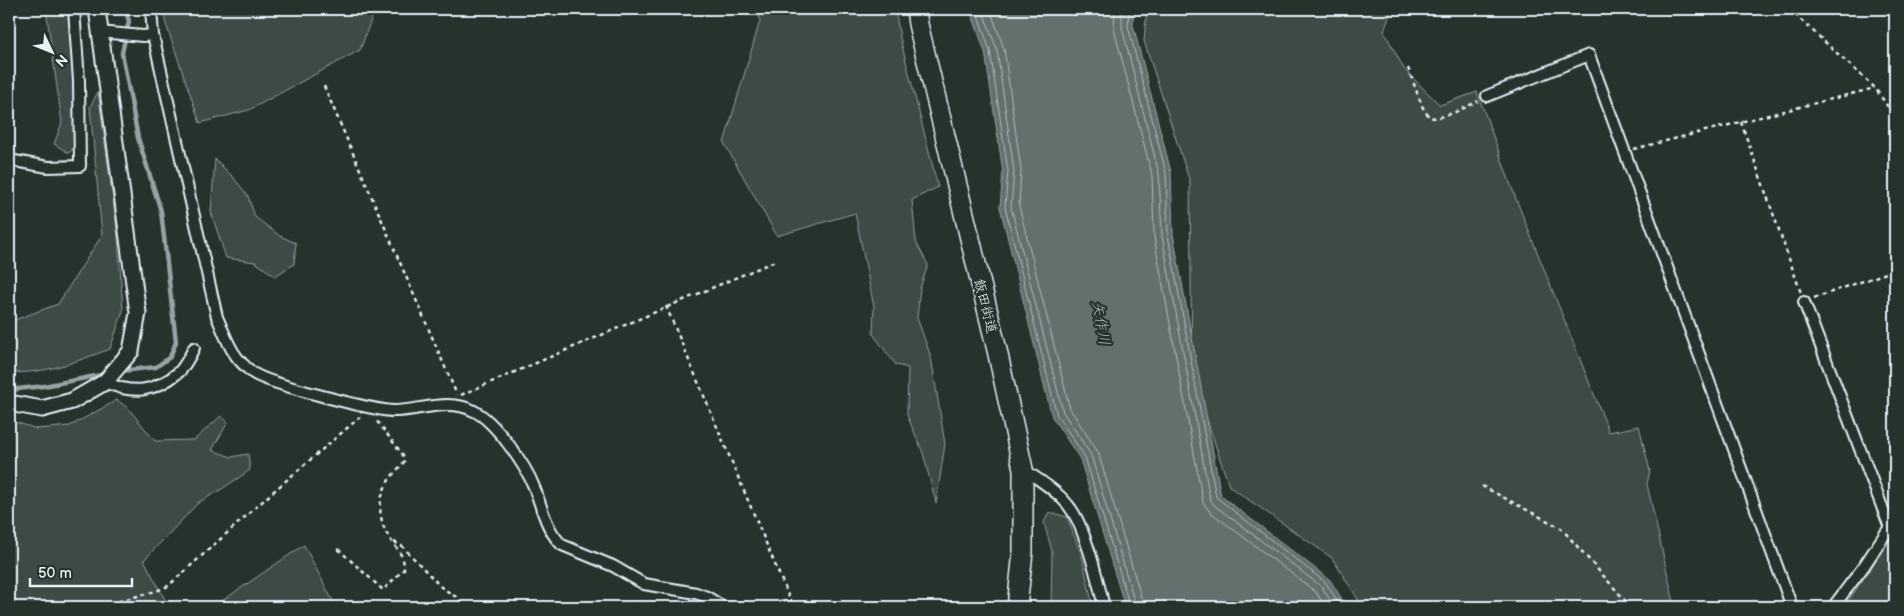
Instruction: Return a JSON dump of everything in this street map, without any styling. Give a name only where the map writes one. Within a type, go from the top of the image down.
[{"type":"highway","name":"飯田街道","points":[[916,9],[920,34],[997,350],[1023,469],[1023,552],[1017,607]]},
{"type":"street","points":[[9,160],[48,167],[80,166],[79,82],[74,9]]},
{"type":"street","points":[[9,403],[42,409],[72,401],[108,380],[131,351],[138,313],[106,32],[97,9]]},
{"type":"street","points":[[151,9],[148,36],[217,317],[233,354],[255,375],[368,407],[396,411],[444,405],[457,401],[491,423],[497,431],[528,474],[548,525],[556,540],[562,545],[614,566],[644,584],[696,593],[707,597],[723,607]]},
{"type":"street","points":[[106,32],[148,36]]},
{"type":"street","points":[[1487,96],[1589,55],[1792,607]]},
{"type":"street","points":[[1804,302],[1892,522],[1864,566],[1833,607]]},
{"type":"street","points":[[108,380],[121,389],[141,391],[160,384],[180,371],[194,348]]},
{"type":"street","points":[[1023,469],[1056,493],[1070,506],[1095,568],[1104,607]]},
{"type":"path","points":[[1789,9],[1875,88],[1895,118]]},
{"type":"path","points":[[1408,68],[1422,106],[1429,117],[1438,117],[1458,111],[1487,96]]},
{"type":"path","points":[[324,86],[457,401],[666,306],[775,261]]},
{"type":"path","points":[[1625,151],[1875,88]]},
{"type":"path","points":[[1742,122],[1804,302],[1895,270]]},
{"type":"path","points":[[666,306],[794,607]]},
{"type":"path","points":[[104,607],[115,602],[153,593],[168,586],[274,491],[361,417],[368,407],[403,455],[404,462],[389,480],[382,495],[380,510],[382,526],[404,563],[404,569],[383,590],[338,549]]},
{"type":"path","points":[[1482,486],[1561,528],[1631,607]]},
{"type":"path","points":[[392,542],[401,545],[442,587],[466,607]]},
{"type":"shaded area","points":[[46,9],[70,9],[77,144],[69,153],[54,144],[62,123]]},
{"type":"shaded area","points":[[164,9],[375,9],[360,50],[249,110],[200,123],[165,21]]},
{"type":"shaded area","points":[[758,9],[895,9],[900,38],[938,187],[912,200],[916,242],[928,265],[920,288],[917,318],[931,357],[945,444],[936,503],[923,453],[907,415],[908,368],[896,365],[873,334],[874,307],[855,213],[777,236],[724,143],[760,21]]},
{"type":"shaded area","points":[[1147,9],[1392,9],[1384,31],[1404,69],[1440,105],[1477,92],[1516,199],[1609,432],[1639,426],[1650,471],[1647,484],[1675,607],[1363,607],[1332,558],[1229,486],[1192,374],[1190,182],[1144,41]]},
{"type":"shaded area","points":[[98,92],[118,237],[123,311],[110,349],[48,369],[9,372],[9,322],[58,304],[102,235],[90,107]]},
{"type":"shaded area","points":[[215,159],[248,196],[255,217],[280,236],[296,243],[294,264],[275,276],[255,262],[226,258],[211,212]]},
{"type":"shaded area","points":[[117,400],[128,408],[155,441],[194,440],[221,416],[228,422],[212,450],[231,457],[248,454],[250,470],[199,502],[144,560],[169,607],[9,607],[9,420],[37,429],[70,426]]},
{"type":"shaded area","points":[[1049,512],[1067,517],[1082,556],[1093,607],[1051,607],[1052,551],[1044,523]]},
{"type":"shaded area","points":[[1895,533],[1895,607],[1844,607]]},
{"type":"shaded area","points":[[304,545],[336,607],[213,607]]},
{"type":"water","name":"矢作川","points":[[970,9],[1133,9],[1133,25],[1171,172],[1173,234],[1221,496],[1330,580],[1347,607],[1125,607],[1080,459],[1052,417],[1000,207],[1003,172],[985,52]]},
{"type":"building","points":[[629,602],[660,604],[659,607],[628,607]]},
{"type":"waterway","points":[[121,371],[156,367],[170,357],[176,342],[161,211],[138,138],[122,53],[129,21],[125,9]]},
{"type":"waterway","points":[[9,390],[44,386],[106,374]]}]
